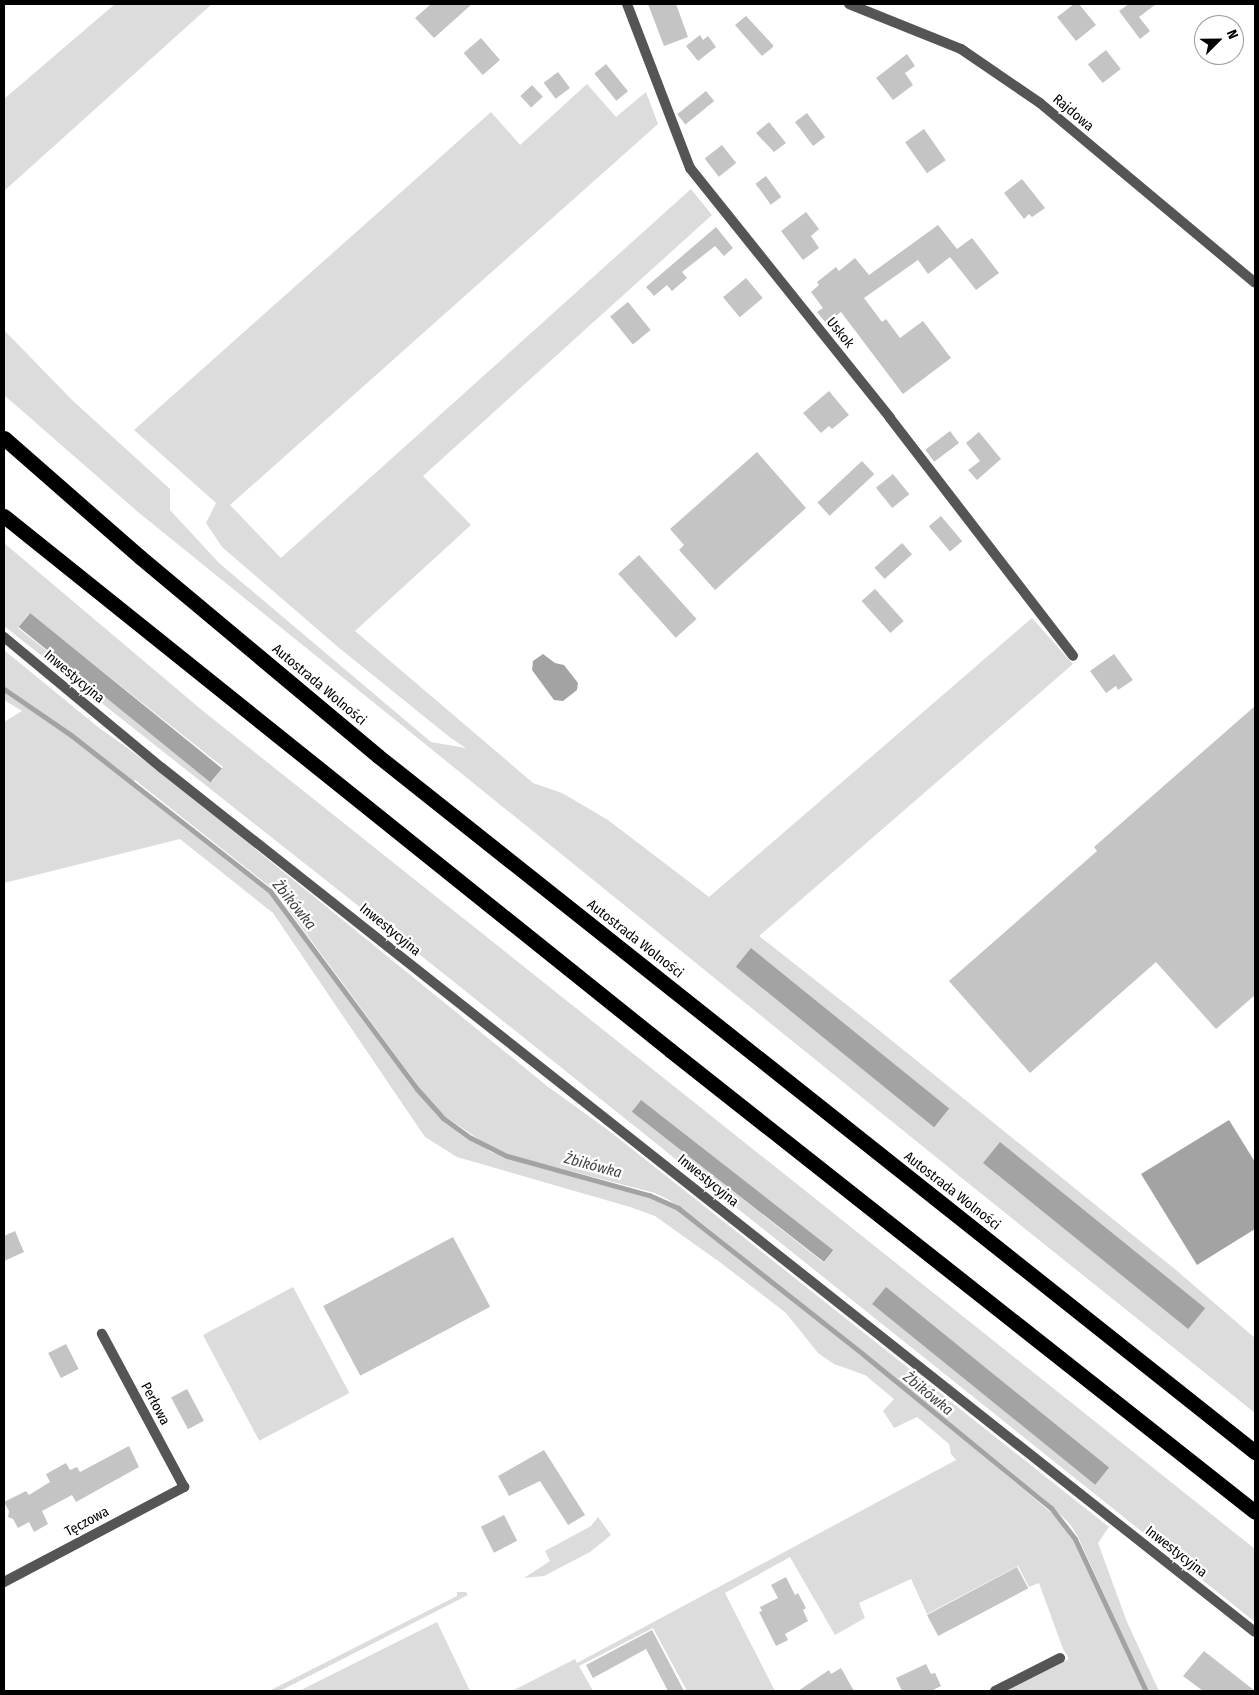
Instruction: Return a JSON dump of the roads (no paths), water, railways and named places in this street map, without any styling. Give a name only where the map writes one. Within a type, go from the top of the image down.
[{"type":"highway","name":"Autostrada Wolności","points":[[4,438],[140,557],[378,756],[1255,1452]]},
{"type":"highway","points":[[4,516],[677,1056],[1255,1512]]},
{"type":"street","name":"Uskok","points":[[627,4],[690,168],[890,418],[1073,656]]},
{"type":"street","name":"Rajdowa","points":[[849,4],[962,49],[1040,103],[1255,283]]},
{"type":"street","name":"Inwestycyjna","points":[[4,637],[162,768],[1255,1632]]},
{"type":"street","name":"Perłowa","points":[[102,1334],[184,1487]]},
{"type":"street","name":"Tęczowa","points":[[4,1582],[184,1487]]},
{"type":"street","points":[[995,1691],[1060,1658]]},
{"type":"waterway","name":"Żbikówka","points":[[4,689],[71,735],[270,891],[417,1089],[443,1118],[471,1138],[507,1156],[649,1195],[678,1208],[864,1355],[1051,1508],[1075,1539],[1146,1691]]}]
